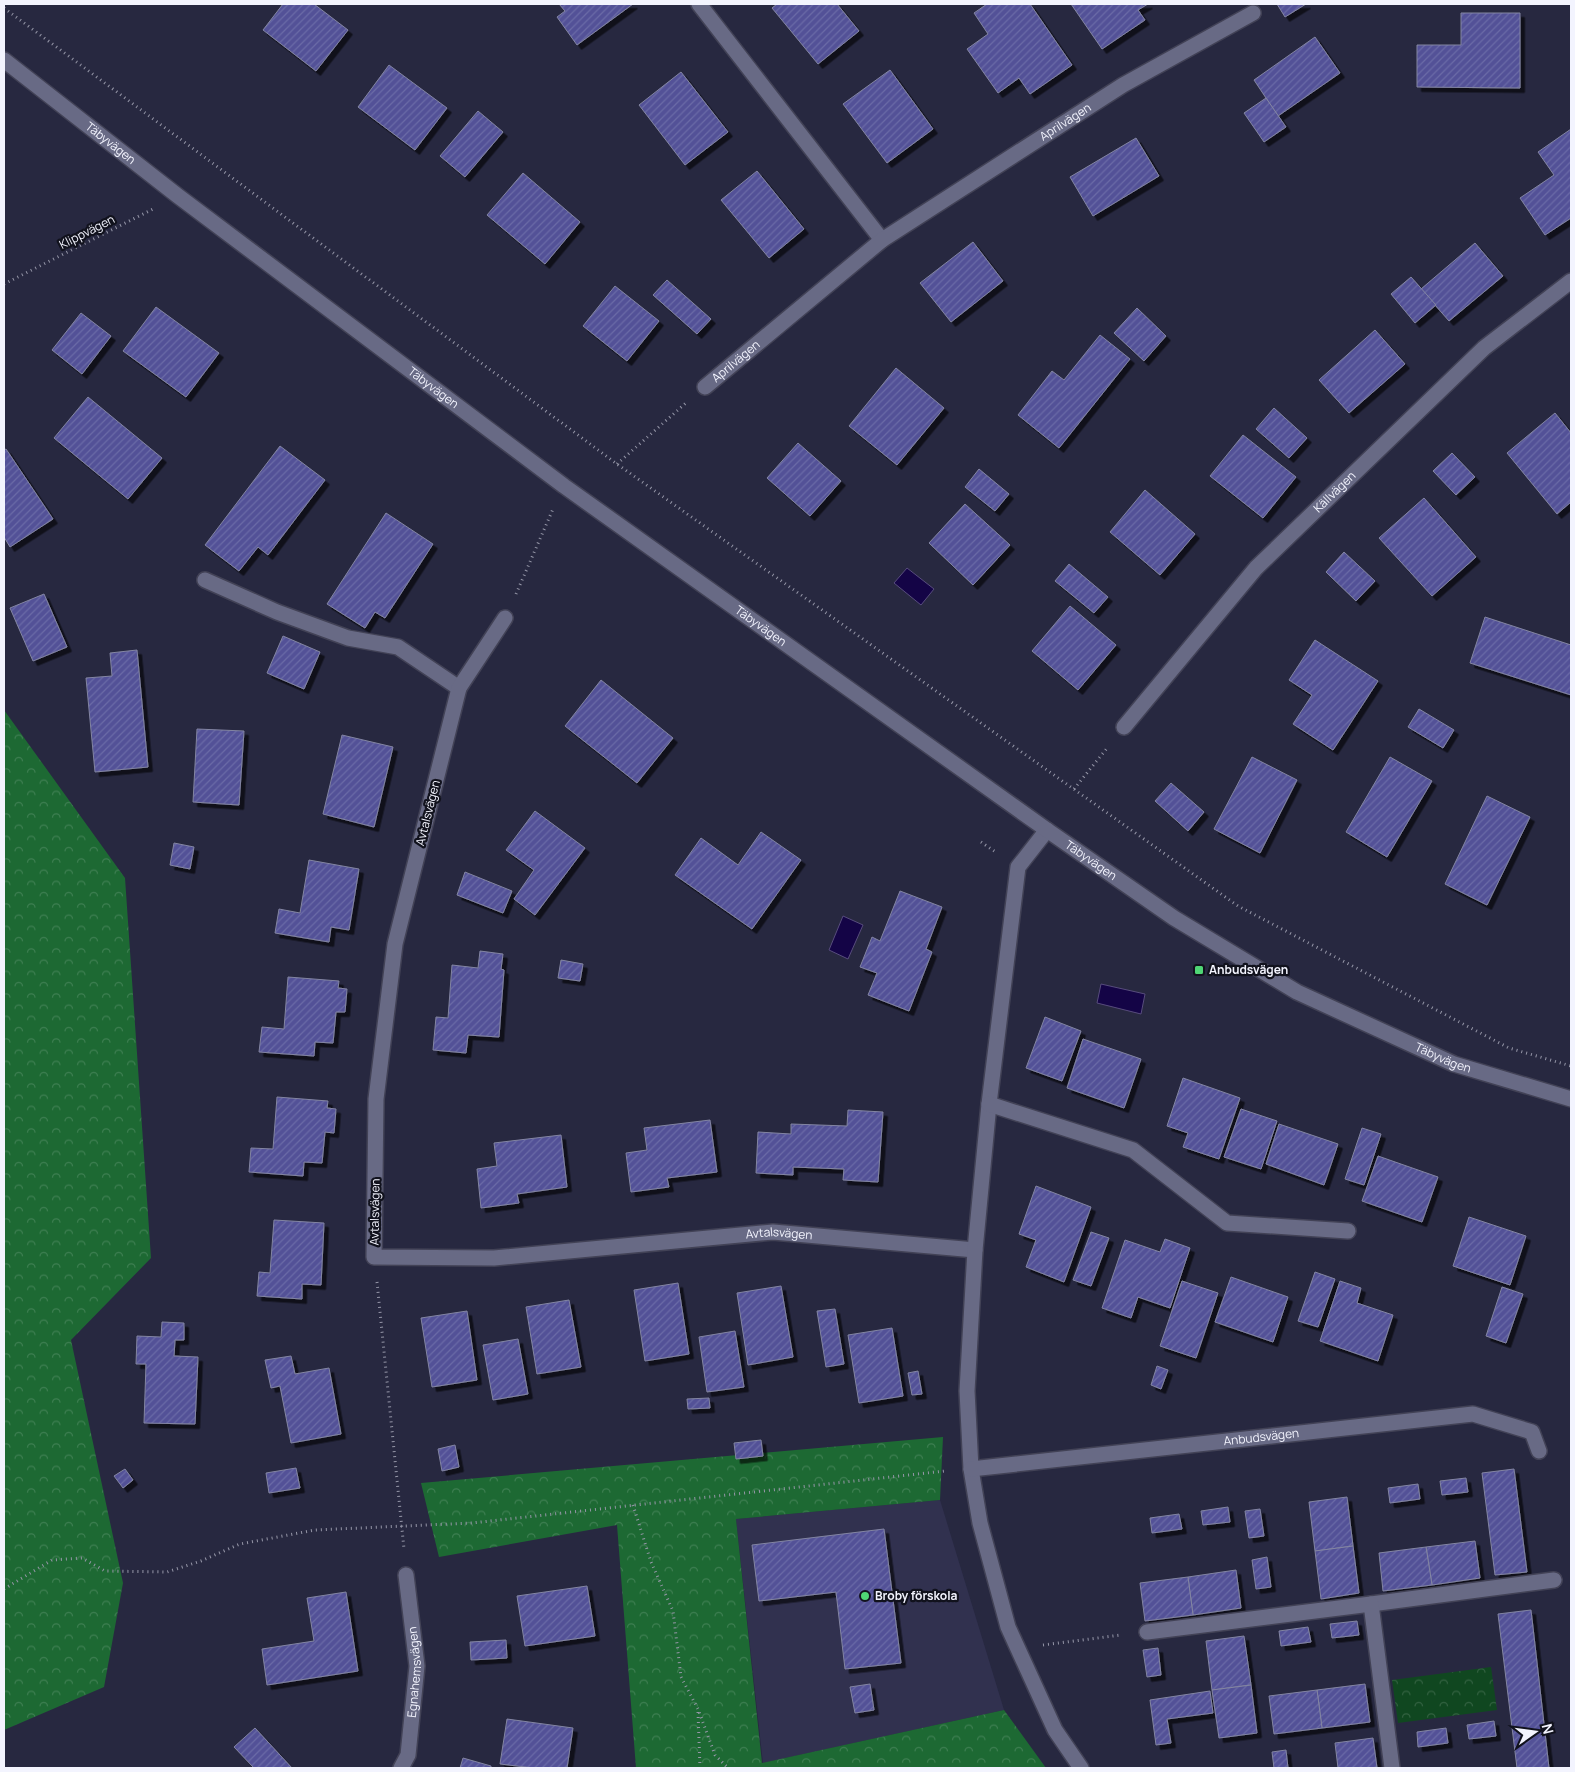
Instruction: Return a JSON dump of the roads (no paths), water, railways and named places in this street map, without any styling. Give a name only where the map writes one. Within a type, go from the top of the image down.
[{"type":"street","points":[[698,4],[882,240]]},
{"type":"street","name":"Aprilvägen","points":[[705,387],[882,240],[1123,86],[1253,13]]},
{"type":"street","name":"Täbyvägen","points":[[4,60],[178,196],[564,486],[1047,830],[1174,918],[1297,992],[1454,1064],[1571,1099]]},
{"type":"street","name":"Källvägen","points":[[1124,727],[1256,568],[1484,348],[1571,281]]},
{"type":"street","points":[[205,580],[277,612],[348,638],[398,647],[459,688]]},
{"type":"street","name":"Avtalsvägen","points":[[505,618],[459,688],[395,944],[376,1099],[374,1257],[494,1258],[773,1232],[975,1250]]},
{"type":"street","points":[[1047,830],[1018,867],[989,1104],[975,1250],[967,1391],[971,1469],[980,1523],[1008,1627],[1055,1730],[1081,1768]]},
{"type":"street","points":[[989,1104],[1132,1150],[1227,1223],[1348,1230]]},
{"type":"street","name":"Anbudsvägen","points":[[971,1469],[1472,1414],[1532,1432],[1539,1451]]},
{"type":"street","name":"Egnahemsvägen","points":[[401,1768],[408,1755],[417,1666],[406,1575]]},
{"type":"street","points":[[1147,1632],[1554,1580]]},
{"type":"street","points":[[1371,1604],[1392,1768]]},
{"type":"place","name":"Anbudsvägen","points":[[1199,970]]},
{"type":"place","name":"Broby förskola","points":[[865,1596]]}]
